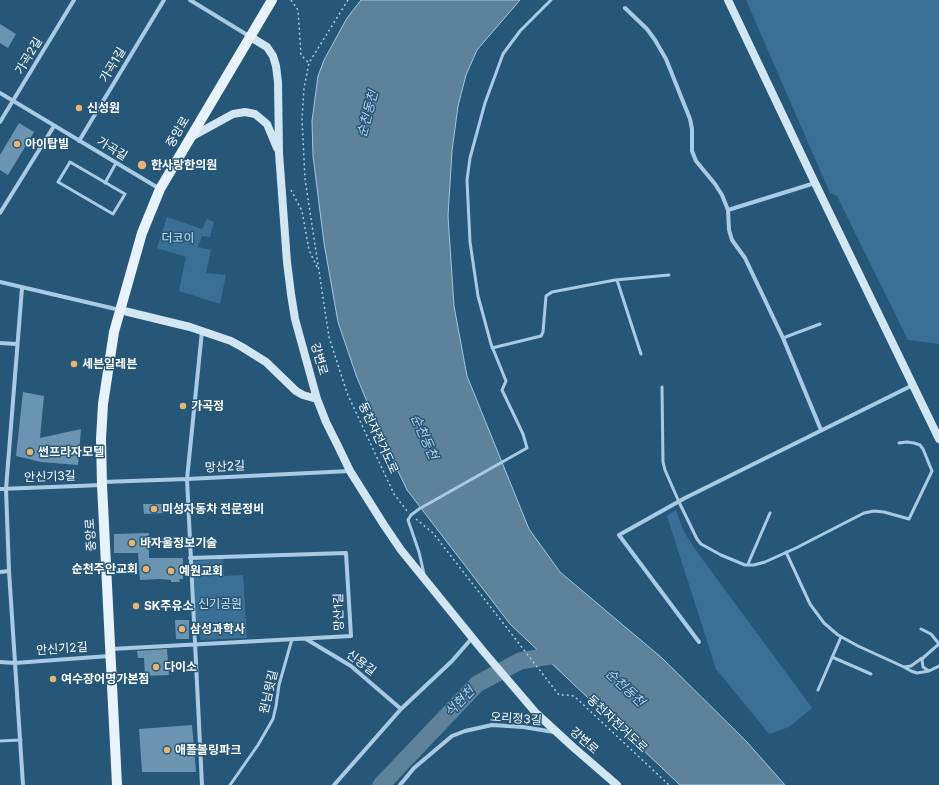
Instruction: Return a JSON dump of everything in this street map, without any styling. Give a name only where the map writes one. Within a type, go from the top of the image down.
[{"type":"main road","name":"중앙로","points":[[117,785],[101,439],[103,404],[113,339],[142,233],[160,189],[188,139],[272,0]]},
{"type":"main road","points":[[728,0],[814,183],[939,440]]},
{"type":"main road","name":"강변로","points":[[250,36],[267,47],[273,56],[276,66],[278,82],[279,153],[287,262],[295,319],[317,398],[326,422],[350,471],[401,550],[483,651],[536,713],[555,732],[617,785]]},
{"type":"main road","points":[[188,139],[233,114],[245,112],[255,114],[266,124],[279,153]]},
{"type":"main road","points":[[120,310],[158,318],[202,331],[242,346],[266,362],[296,391],[309,397],[317,398]]},
{"type":"street","name":"가곡2길","points":[[0,122],[74,0]]},
{"type":"street","name":"가곡1길","points":[[79,141],[164,0]]},
{"type":"street","points":[[190,0],[250,36]]},
{"type":"street","points":[[625,8],[647,29],[666,59],[690,119],[693,135],[692,151],[696,161],[722,195],[728,210],[729,230],[732,240],[745,258],[783,338],[821,430]]},
{"type":"street","name":"가곡길","points":[[0,94],[160,189]]},
{"type":"street","points":[[0,214],[54,126]]},
{"type":"street","points":[[728,210],[814,183]]},
{"type":"street","points":[[0,282],[120,310]]},
{"type":"street","points":[[22,288],[6,488],[14,663],[21,740],[23,785]]},
{"type":"street","points":[[202,331],[187,479],[202,785]]},
{"type":"street","points":[[0,343],[17,344]]},
{"type":"street","points":[[699,642],[619,535],[679,502],[913,385]]},
{"type":"street","name":"망산2길","points":[[102,484],[350,471]]},
{"type":"street","name":"안신기3길","points":[[0,489],[102,484]]},
{"type":"street","name":"망산1길","points":[[111,653],[195,645],[351,636],[346,552],[190,558]]},
{"type":"street","points":[[0,572],[9,571]]},
{"type":"street","points":[[334,785],[401,709],[452,661],[472,638]]},
{"type":"street","name":"신용길","points":[[305,639],[351,666],[401,709]]},
{"type":"street","name":"안신기2길","points":[[0,662],[14,663],[111,653]]},
{"type":"street","name":"오리정3길","points":[[400,785],[414,768],[452,736],[465,731],[492,725],[523,727],[555,732]]},
{"type":"lane","points":[[425,580],[419,552],[408,520],[411,516],[419,509],[527,448],[502,390],[506,381],[492,348],[478,296],[470,242],[467,180],[470,158],[485,103],[503,54],[520,32],[551,0]]},
{"type":"lane","points":[[70,162],[105,182],[125,194],[113,214],[58,182],[70,162]]},
{"type":"lane","points":[[105,182],[116,163]]},
{"type":"lane","points":[[492,348],[541,336],[543,332],[546,296],[552,292],[617,280],[669,275]]},
{"type":"lane","points":[[617,280],[641,354]]},
{"type":"lane","points":[[783,338],[820,324]]},
{"type":"lane","points":[[662,386],[663,462],[679,502],[697,539],[701,544],[722,555],[748,564],[765,562],[864,513],[874,511],[884,512],[909,519],[932,471],[920,445],[907,442],[899,443]]},
{"type":"lane","points":[[748,564],[770,513]]},
{"type":"lane","points":[[786,552],[813,610],[824,623],[841,637],[917,673],[929,671],[939,666]]},
{"type":"lane","points":[[904,667],[911,666],[939,644],[931,634],[921,629]]},
{"type":"lane","points":[[818,690],[841,637]]},
{"type":"lane","name":"원님윗길","points":[[230,785],[258,745],[273,719],[279,685],[292,639]]},
{"type":"lane","points":[[832,657],[871,674]]},
{"type":"lane","points":[[924,657],[922,660],[923,667],[929,671]]},
{"type":"lane","points":[[0,741],[21,740]]},
{"type":"path","points":[[291,0],[298,10],[301,54],[309,63]]},
{"type":"path","name":"동천자전거도로","points":[[348,0],[309,63],[304,88],[302,119],[305,179],[319,271],[330,337],[347,393],[394,494],[411,516],[433,533],[559,695],[574,696],[668,785]]},
{"type":"path","points":[[281,173],[302,210],[309,250],[319,271]]},
{"type":"green space","points":[[746,0],[939,0],[939,344],[908,340],[837,196],[830,193]]},
{"type":"green space","name":"더코이","points":[[167,217],[202,229],[207,219],[214,222],[210,237],[202,236],[198,247],[211,250],[206,273],[226,275],[220,304],[179,291],[186,257],[157,248]]},
{"type":"green space","points":[[676,510],[683,530],[695,549],[812,708],[789,727],[769,734],[716,669],[667,516]]},
{"type":"green space","name":"신기공원","points":[[223,559],[224,576],[243,575],[247,638],[201,640],[197,633],[193,561]]},
{"type":"water","name":"순천동천","points":[[361,0],[520,0],[477,50],[466,75],[458,106],[452,151],[448,216],[454,306],[467,376],[529,529],[560,572],[662,658],[746,741],[785,785],[680,785],[510,624],[407,490],[379,431],[356,375],[338,322],[324,243],[313,156],[312,121],[318,76],[324,60],[347,18]]},
{"type":"building","points":[[0,24],[16,34],[8,48],[0,43]]},
{"type":"building","name":"아이탑빌","points":[[19,123],[34,132],[8,175],[0,170],[0,155]]},
{"type":"building","points":[[23,392],[44,396],[40,438],[81,429],[78,465],[41,462],[16,456]]},
{"type":"building","name":"미성자동차 전문정비","points":[[143,504],[164,504],[164,513],[144,514]]},
{"type":"building","points":[[149,533],[149,558],[183,558],[183,579],[179,579],[180,582],[171,582],[171,580],[160,579],[140,580],[138,553],[114,553],[114,534]]},
{"type":"building","name":"삼성과학사","points":[[175,620],[189,620],[189,639],[176,639]]},
{"type":"building","name":"다이소","points":[[167,649],[169,675],[145,676],[144,658],[138,658],[137,651]]},
{"type":"building","name":"애플볼링파크","points":[[192,725],[196,772],[142,772],[139,729]]},
{"type":"waterway","name":"석현천","points":[[381,785],[477,684],[520,661],[567,653]]},
{"type":"place","name":"신성원","points":[[79,108]]},
{"type":"place","name":"아이탑빌","points":[[17,144]]},
{"type":"place","name":"한사랑한의원","points":[[142,165]]},
{"type":"place","name":"세븐일레븐","points":[[74,364]]},
{"type":"place","name":"가곡정","points":[[183,406]]},
{"type":"place","name":"썬프라자모텔","points":[[30,452]]},
{"type":"place","name":"미성자동차 전문정비","points":[[154,509]]},
{"type":"place","name":"바자울정보기술","points":[[132,543]]},
{"type":"place","name":"순천주안교회","points":[[146,569]]},
{"type":"place","name":"예원교회","points":[[171,571]]},
{"type":"place","name":"SK주유소","points":[[136,606]]},
{"type":"place","name":"삼성과학사","points":[[182,629]]},
{"type":"place","name":"다이소","points":[[156,667]]},
{"type":"place","name":"여수장어명가본점","points":[[53,679]]},
{"type":"place","name":"애플볼링파크","points":[[167,750]]}]
